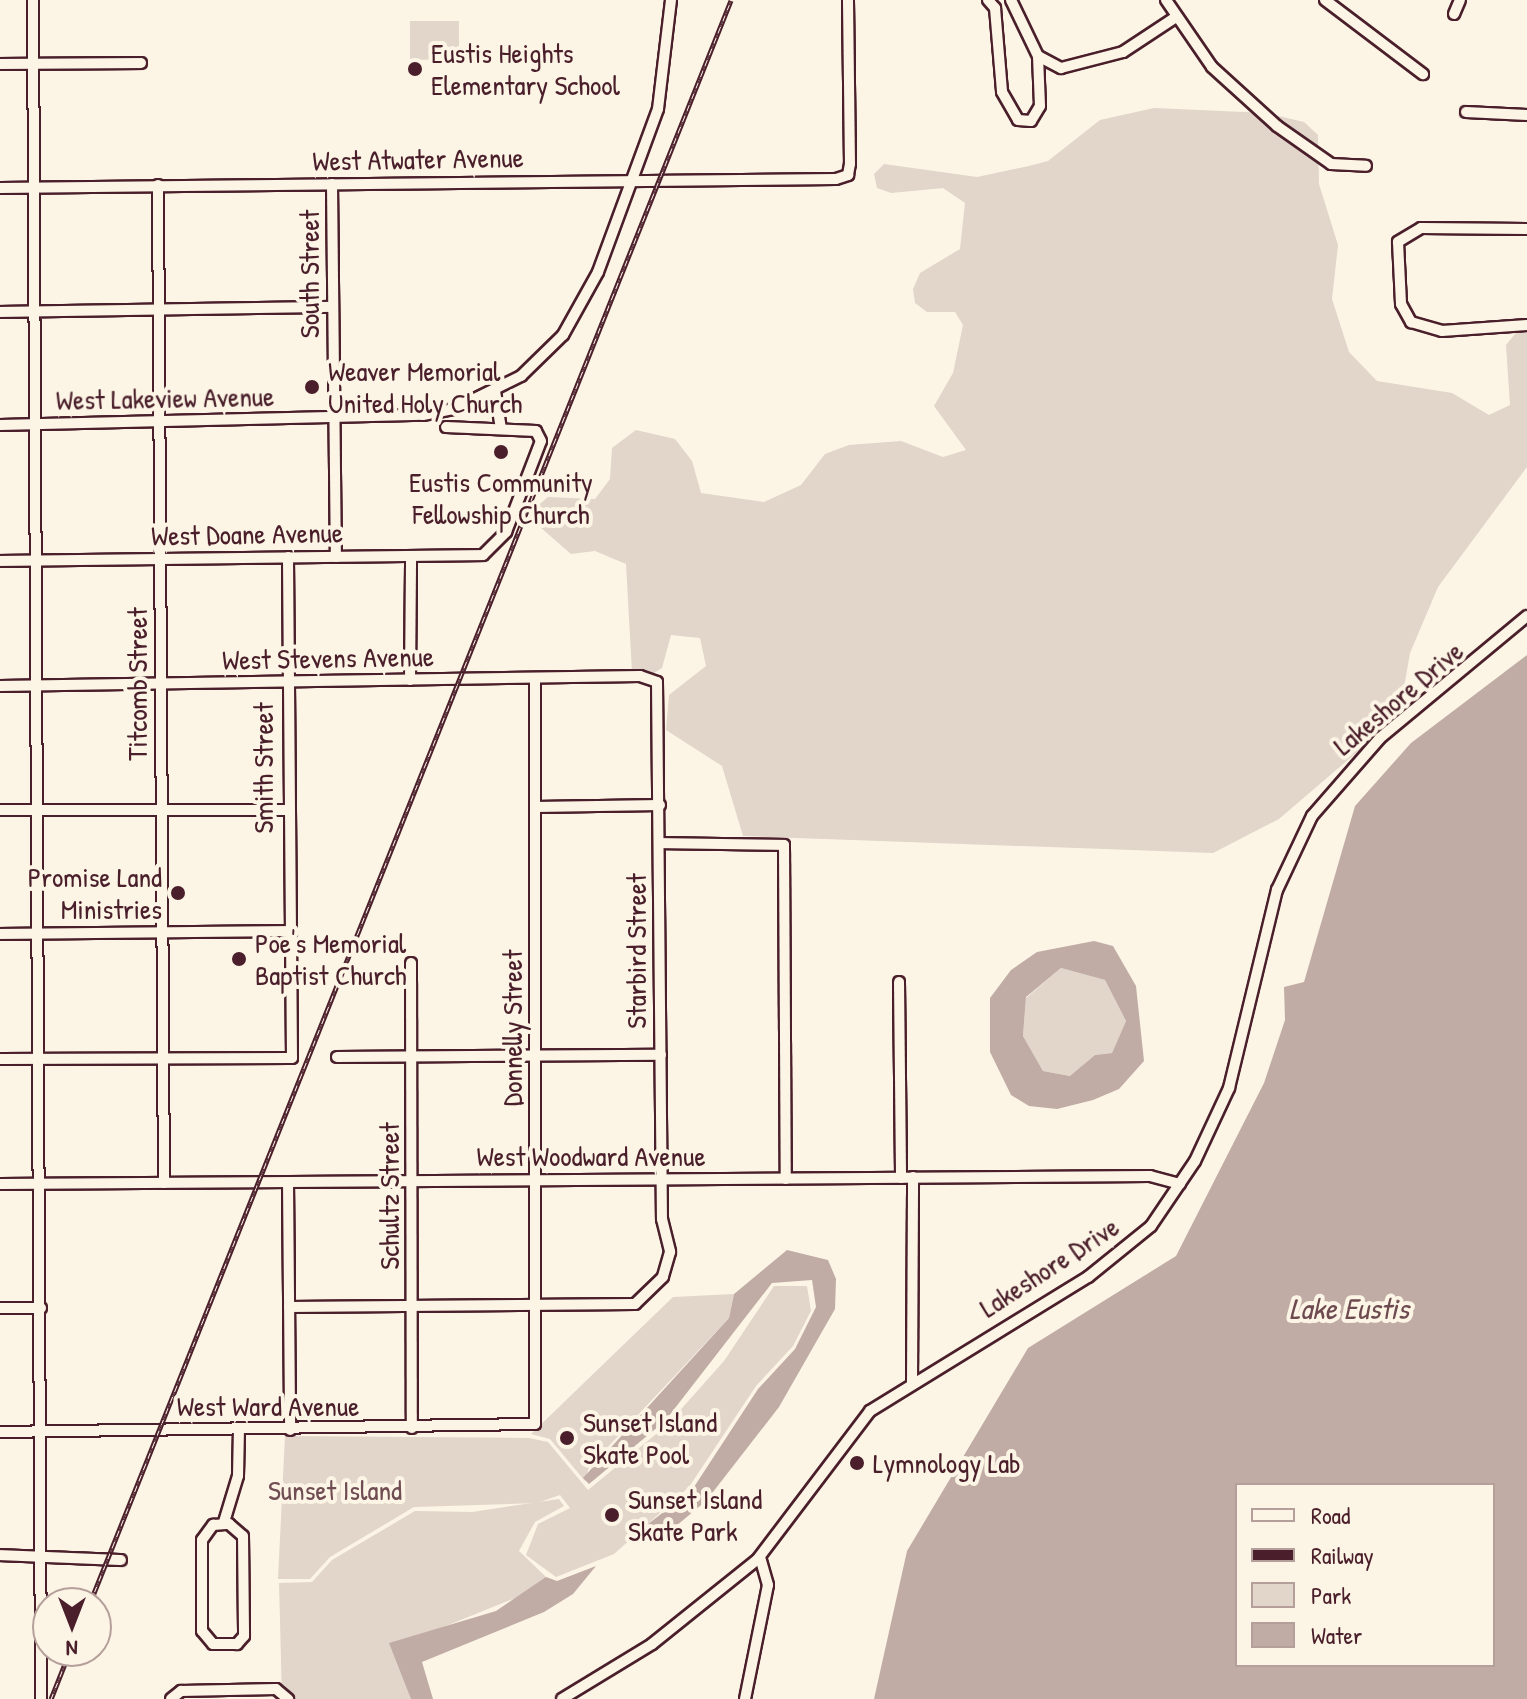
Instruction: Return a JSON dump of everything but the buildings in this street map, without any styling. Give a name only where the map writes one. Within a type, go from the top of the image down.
[{"type":"street","points":[[33,0],[43,1555],[41,1699]]},
{"type":"street","name":"West Lakeview Avenue","points":[[0,425],[423,415],[495,391],[549,350],[577,316],[636,177],[665,76],[671,0]]},
{"type":"street","name":"West Atwater Avenue","points":[[0,188],[636,177],[836,179],[848,175],[850,164],[848,0]]},
{"type":"street","points":[[988,0],[995,8],[1002,92],[1018,120],[1031,121],[1040,106],[1038,56],[1011,0]]},
{"type":"street","points":[[1166,0],[1212,67],[1277,126],[1331,164],[1366,166]]},
{"type":"street","points":[[1325,0],[1423,74]]},
{"type":"street","points":[[1454,14],[1460,0]]},
{"type":"street","points":[[1038,56],[1061,68],[1091,65],[1176,17]]},
{"type":"street","points":[[0,64],[141,63]]},
{"type":"street","points":[[1466,112],[1527,115]]},
{"type":"street","name":"South Street","points":[[332,184],[336,557]]},
{"type":"street","name":"Titcomb Street","points":[[158,185],[164,1183]]},
{"type":"street","points":[[1527,229],[1421,228],[1398,242],[1401,304],[1411,322],[1442,331],[1527,325]]},
{"type":"street","points":[[0,312],[333,307]]},
{"type":"street","points":[[446,427],[501,429],[495,391]]},
{"type":"street","name":"West Doane Avenue","points":[[0,561],[411,556],[494,551],[541,441],[536,431],[501,429]]},
{"type":"street","points":[[410,680],[411,556]]},
{"type":"street","name":"Smith Street","points":[[164,1058],[292,1058],[287,810],[288,557]]},
{"type":"street","name":"Lakeshore Drive","points":[[562,1699],[652,1644],[760,1557],[863,1419],[912,1382],[1118,1257],[1180,1184],[1229,1088],[1277,890],[1312,816],[1380,738],[1527,616]]},
{"type":"street","name":"Donnelly Street","points":[[535,679],[538,1305],[535,1424]]},
{"type":"street","name":"West Stevens Avenue","points":[[0,686],[655,680]]},
{"type":"street","name":"Starbird Street","points":[[538,1305],[635,1304],[667,1270],[662,1179],[660,805],[655,680]]},
{"type":"street","points":[[536,807],[660,805]]},
{"type":"street","points":[[0,810],[287,810]]},
{"type":"street","points":[[660,843],[784,845],[786,1179]]},
{"type":"street","points":[[0,934],[288,931]]},
{"type":"street","name":"Schultz Street","points":[[411,963],[412,1428]]},
{"type":"street","points":[[899,982],[901,1178]]},
{"type":"street","points":[[337,1057],[661,1055]]},
{"type":"street","points":[[0,1059],[164,1058]]},
{"type":"street","name":"West Woodward Avenue","points":[[0,1184],[1150,1176],[1180,1184]]},
{"type":"street","points":[[912,1382],[913,1177]]},
{"type":"street","points":[[288,1182],[290,1430]]},
{"type":"street","points":[[289,1307],[538,1305]]},
{"type":"street","points":[[0,1308],[41,1308]]},
{"type":"street","name":"West Ward Avenue","points":[[0,1432],[535,1424]]},
{"type":"street","points":[[224,1522],[243,1536],[244,1636],[234,1644],[208,1642],[202,1631],[202,1540],[224,1522],[238,1476],[239,1430]]},
{"type":"street","points":[[0,1555],[121,1560]]},
{"type":"street","points":[[745,1699],[768,1585],[760,1557]]},
{"type":"street","points":[[171,1699],[201,1694],[260,1694],[282,1690],[288,1699]]},
{"type":"green space","points":[[410,21],[459,21],[459,59],[410,60]]},
{"type":"green space","points":[[1154,108],[1266,113],[1304,122],[1318,135],[1319,184],[1338,245],[1332,299],[1349,352],[1377,381],[1452,393],[1489,415],[1510,405],[1506,345],[1527,319],[1527,467],[1438,587],[1410,653],[1399,716],[1279,819],[1213,853],[743,836],[722,766],[666,730],[669,695],[706,666],[700,638],[671,635],[662,668],[646,678],[632,672],[626,564],[595,551],[571,554],[532,520],[534,509],[548,497],[595,499],[610,479],[612,448],[636,430],[675,439],[692,461],[701,493],[764,502],[801,485],[825,454],[849,445],[901,441],[943,457],[966,450],[934,406],[953,373],[963,325],[955,312],[927,312],[915,303],[913,289],[920,273],[960,249],[965,203],[943,188],[891,193],[877,188],[874,174],[884,164],[977,177],[1029,166],[1048,161],[1100,120]]},
{"type":"green space","points":[[1061,968],[1105,980],[1126,1021],[1112,1053],[1095,1055],[1071,1076],[1043,1071],[1023,1036],[1026,998]]},
{"type":"green space","name":"Sunset Island","points":[[774,1286],[807,1286],[811,1311],[793,1346],[756,1386],[689,1487],[614,1554],[556,1577],[526,1555],[538,1524],[570,1508],[560,1495],[537,1503],[414,1507],[330,1557],[310,1579],[278,1579],[285,1436],[529,1438],[548,1442],[588,1490],[667,1425],[724,1361]]},
{"type":"green space","points":[[734,1294],[729,1318],[589,1467],[585,1481],[550,1439],[531,1434],[673,1297]]},
{"type":"green space","points":[[559,1499],[564,1506],[535,1522],[519,1551],[546,1577],[540,1588],[441,1628],[399,1660],[411,1699],[282,1699],[279,1583],[312,1582],[332,1560],[415,1511],[472,1512]]},
{"type":"water","name":"Lake Eustis","points":[[1527,655],[1527,1699],[874,1699],[907,1551],[1028,1348],[1176,1256],[1264,1083],[1285,1020],[1284,987],[1304,982],[1355,806],[1411,743]]},
{"type":"water","points":[[1094,941],[1113,946],[1136,986],[1144,1061],[1119,1089],[1093,1100],[1057,1109],[1029,1106],[1011,1095],[990,1052],[990,998],[1011,970],[1037,952]],"holes":[[[1061,968],[1105,980],[1126,1021],[1112,1053],[1095,1055],[1070,1076],[1043,1071],[1023,1036],[1026,997]]]},
{"type":"water","points":[[787,1250],[828,1260],[836,1279],[835,1309],[779,1407],[706,1501],[670,1531],[645,1541],[639,1531],[692,1490],[758,1389],[795,1349],[816,1307],[812,1280],[772,1283],[665,1421],[589,1484],[583,1478],[729,1318],[734,1294]]},
{"type":"water","points":[[596,1566],[573,1594],[544,1612],[422,1662],[433,1699],[411,1699],[389,1643],[496,1611],[546,1577],[557,1581]]},
{"type":"railway","points":[[96,1587],[731,0]]},
{"type":"railway","points":[[51,1699],[64,1667]]},
{"type":"place","name":"Eustis Heights Elementary School","points":[[415,69]]},
{"type":"place","name":"Weaver Memorial United Holy Church","points":[[312,387]]},
{"type":"place","name":"Eustis Community Fellowship Church","points":[[501,452]]},
{"type":"place","name":"Promise Land Ministries","points":[[178,893]]},
{"type":"place","name":"Poe's Memorial Baptist Church","points":[[239,959]]},
{"type":"place","name":"Sunset Island Skate Pool","points":[[567,1438]]},
{"type":"place","name":"Lymnology Lab","points":[[857,1463]]},
{"type":"place","name":"Sunset Island Skate Park","points":[[612,1515]]}]
